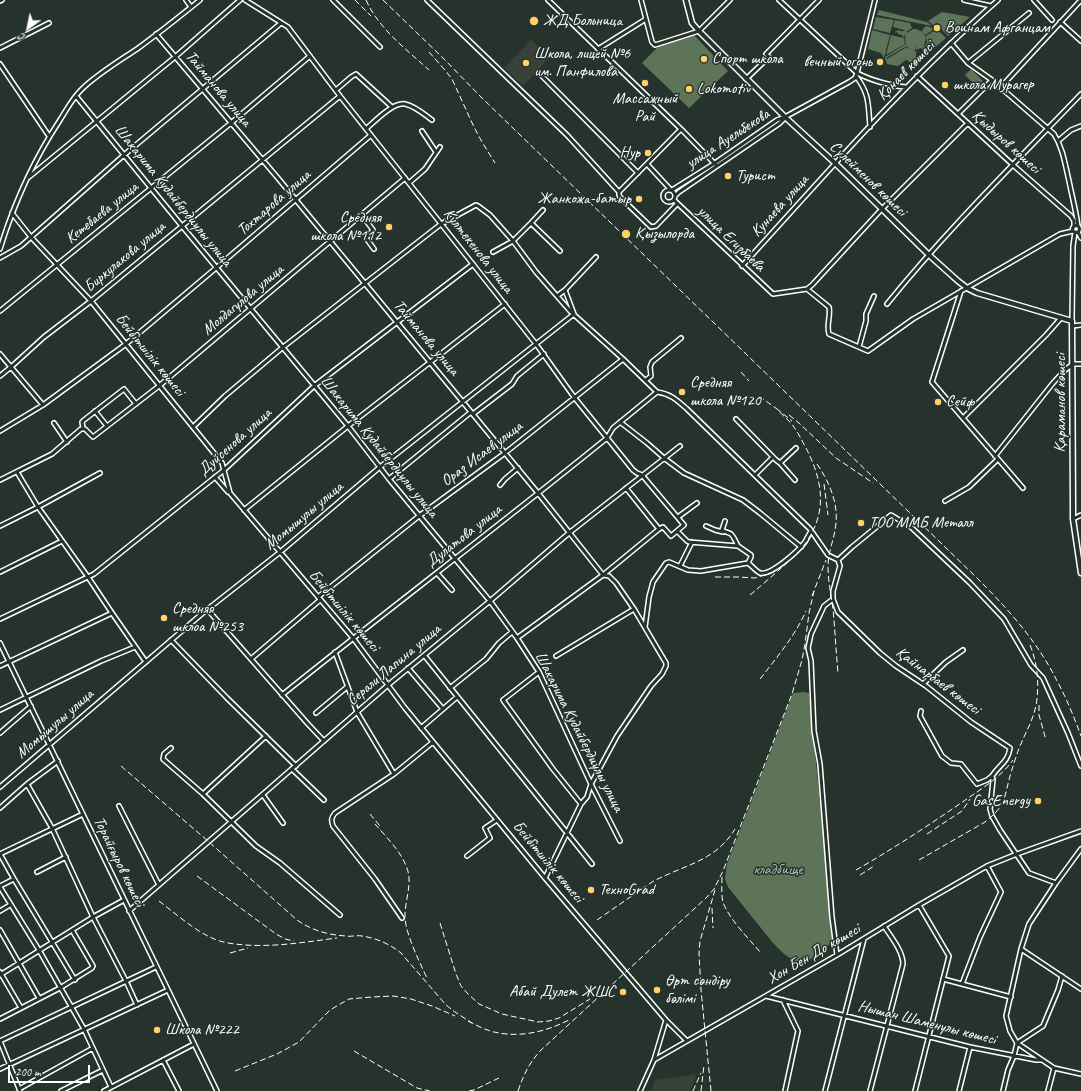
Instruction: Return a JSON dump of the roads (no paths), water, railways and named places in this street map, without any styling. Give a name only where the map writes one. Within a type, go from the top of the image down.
[{"type":"main road","name":"Сүлейменов көшесі","points":[[686,0],[692,23],[699,31],[785,117],[882,208],[929,255],[967,288],[977,293],[1061,318],[1072,324]]},
{"type":"main road","name":"Қараманов көшесі","points":[[1072,324],[1073,520],[1081,573]]},
{"type":"street","points":[[186,0],[191,7]]},
{"type":"street","points":[[0,249],[12,213],[35,160],[49,136],[82,88],[200,0]]},
{"type":"street","points":[[28,178],[175,57],[240,0]]},
{"type":"street","name":"Култекенова улица","points":[[245,0],[288,27],[340,96],[544,354],[574,397],[634,470],[642,475],[678,517],[684,526],[678,531]]},
{"type":"street","points":[[333,0],[380,47]]},
{"type":"street","points":[[427,0],[567,135],[619,192],[620,197],[651,227],[656,226],[678,204]]},
{"type":"street","points":[[549,0],[716,164]]},
{"type":"street","points":[[641,0],[652,42],[655,45],[699,31],[730,0]]},
{"type":"street","points":[[779,0],[857,74],[868,99],[870,127]]},
{"type":"street","points":[[746,79],[769,57],[766,54],[819,0]]},
{"type":"street","points":[[857,74],[875,0]]},
{"type":"street","points":[[964,0],[991,6]]},
{"type":"street","name":"Қонаев көшесі","points":[[835,163],[917,76],[998,0]]},
{"type":"street","points":[[1034,0],[1052,20]]},
{"type":"street","points":[[1000,88],[1081,0]]},
{"type":"street","points":[[968,63],[1029,13]]},
{"type":"street","points":[[598,49],[646,19]]},
{"type":"street","points":[[0,258],[21,246],[124,155],[281,22]]},
{"type":"street","points":[[1060,22],[1081,41]]},
{"type":"street","points":[[0,48],[49,23]]},
{"type":"street","name":"Тайманова улица","points":[[156,34],[518,468],[603,576],[609,576],[616,582],[666,663],[662,674],[651,686],[617,736],[591,784]]},
{"type":"street","name":"Қараманов көшесі","points":[[951,43],[968,63],[992,80],[1054,134],[1058,141],[1063,153],[1076,214],[1077,229],[1073,246],[1072,324]]},
{"type":"street","name":"Кетебаева улица","points":[[0,311],[231,123],[310,56]]},
{"type":"street","points":[[0,64],[49,136]]},
{"type":"street","points":[[539,73],[638,174]]},
{"type":"street","points":[[336,90],[356,74],[392,107]]},
{"type":"street","points":[[857,74],[900,87],[906,87]]},
{"type":"street","name":"улица Ауельбекова","points":[[676,195],[777,120],[850,82],[857,74]]},
{"type":"street","name":"Қыдыров көшесі","points":[[917,76],[1013,165],[1071,216]]},
{"type":"street","points":[[958,114],[992,80]]},
{"type":"street","points":[[887,304],[929,255],[1081,94]]},
{"type":"street","name":"Шакарима Кудайбердиулы улица","points":[[76,96],[490,601],[517,638],[539,672],[591,784],[620,841]]},
{"type":"street","name":"Биркулакова улица","points":[[0,376],[44,337],[91,302],[340,96]]},
{"type":"street","points":[[366,129],[392,107],[399,104],[405,104],[413,107],[432,120]]},
{"type":"street","points":[[968,123],[882,208],[812,285],[807,288],[829,307],[829,334],[868,351],[913,320],[961,291],[1060,234],[1077,229]]},
{"type":"street","points":[[1058,141],[1071,130],[1081,126]]},
{"type":"street","points":[[619,192],[681,129]]},
{"type":"street","points":[[422,131],[436,152]]},
{"type":"street","name":"Тохтарова улица","points":[[0,431],[43,405],[126,344],[371,135]]},
{"type":"street","points":[[410,183],[425,169],[440,147]]},
{"type":"street","name":"Кунаева улица","points":[[742,266],[835,163]]},
{"type":"street","points":[[647,164],[671,190],[674,191],[676,195],[674,200],[672,202],[667,202],[663,197],[664,192],[666,190],[671,190]]},
{"type":"street","name":"улица Ауельбекова","points":[[671,190],[716,164]]},
{"type":"street","name":"Молдагулова улица","points":[[83,428],[93,436],[136,404],[405,178]]},
{"type":"street","name":"улица Егизбаева","points":[[674,200],[773,294],[807,288]]},
{"type":"street","points":[[192,427],[225,396],[282,348],[441,224],[476,205],[490,215],[513,241],[536,272],[574,314],[646,380],[657,392],[666,393],[672,396],[687,409],[811,530],[828,555],[838,560],[840,566],[833,591],[833,599],[824,606],[811,634],[808,648],[811,668],[814,731],[821,772],[832,917],[837,955]]},
{"type":"street","points":[[493,252],[513,241],[543,210]]},
{"type":"street","name":"Бейбітшілік көшесі","points":[[12,213],[31,237],[91,302],[222,462],[230,494],[353,638],[405,708],[545,878],[666,1020],[687,1041]]},
{"type":"street","points":[[1076,214],[1071,216],[1081,238]]},
{"type":"street","points":[[362,215],[373,230],[366,238],[374,249]]},
{"type":"street","points":[[531,223],[560,251]]},
{"type":"street","points":[[557,296],[565,290],[596,257]]},
{"type":"street","name":"Дуйсенова улица","points":[[0,619],[88,577],[224,470],[314,386],[473,264]]},
{"type":"street","points":[[565,290],[574,314]]},
{"type":"street","points":[[961,291],[932,382],[1023,488]]},
{"type":"street","points":[[859,347],[866,321],[866,314],[874,296]]},
{"type":"street","points":[[244,510],[348,426],[504,304]]},
{"type":"street","name":"Момышулы улица","points":[[0,787],[207,609],[279,553],[420,434],[574,314]]},
{"type":"street","points":[[963,418],[1061,318]]},
{"type":"street","points":[[1072,324],[1081,325]]},
{"type":"street","points":[[646,380],[651,376],[650,367],[652,362],[681,338]]},
{"type":"street","points":[[0,354],[43,405]]},
{"type":"street","points":[[389,479],[472,413],[512,384],[517,376],[544,354]]},
{"type":"street","name":"Ораз Исаев улица","points":[[251,659],[419,516],[505,453],[623,359]]},
{"type":"street","points":[[995,456],[1065,370],[1073,364],[1081,364]]},
{"type":"street","points":[[0,480],[52,454],[83,428],[82,422],[124,389],[136,404]]},
{"type":"street","name":"Дулатова улица","points":[[282,695],[607,438],[613,428],[657,392]]},
{"type":"street","points":[[95,411],[107,426]]},
{"type":"street","points":[[736,419],[795,480]]},
{"type":"street","points":[[620,422],[684,473],[743,500],[801,546]]},
{"type":"street","points":[[54,423],[66,442]]},
{"type":"street","name":"Серали Лапина улица","points":[[129,911],[408,668],[490,601],[569,533],[680,446]]},
{"type":"street","points":[[780,463],[796,448]]},
{"type":"street","points":[[755,475],[773,457]]},
{"type":"street","points":[[945,501],[970,486],[998,459]]},
{"type":"street","points":[[500,485],[518,468]]},
{"type":"street","points":[[17,472],[38,507],[146,662]]},
{"type":"street","points":[[0,526],[100,473]]},
{"type":"street","points":[[215,477],[230,494]]},
{"type":"street","points":[[626,488],[659,529]]},
{"type":"street","points":[[678,517],[697,503]]},
{"type":"street","points":[[838,560],[891,515],[911,527],[970,583],[1004,620],[1031,665],[1043,678],[1081,766]]},
{"type":"street","points":[[1073,520],[1081,515]]},
{"type":"street","points":[[723,532],[722,530],[725,521]]},
{"type":"street","points":[[645,627],[649,597],[653,582],[666,563],[669,562],[688,570],[701,571],[748,563],[752,557],[738,546],[730,534],[706,526]]},
{"type":"street","points":[[517,638],[603,576],[663,527],[671,536],[678,531],[687,541],[738,546]]},
{"type":"street","points":[[748,563],[760,573],[770,572],[781,565],[804,543],[811,530]]},
{"type":"street","points":[[0,572],[62,541]]},
{"type":"street","points":[[680,566],[692,542]]},
{"type":"street","points":[[437,573],[452,590]]},
{"type":"street","name":"Қайнарбаев көшесі","points":[[833,599],[838,612],[896,666],[923,684],[971,722],[1010,748],[1009,757],[992,776]]},
{"type":"street","points":[[207,609],[324,741]]},
{"type":"street","points":[[556,656],[634,609]]},
{"type":"street","points":[[0,666],[112,613]]},
{"type":"street","points":[[450,688],[486,659],[512,632]]},
{"type":"street","points":[[171,640],[266,736],[324,800]]},
{"type":"street","name":"Торайғыров көшесі","points":[[0,643],[217,1091]]},
{"type":"street","points":[[0,710],[101,661],[135,647]]},
{"type":"street","points":[[923,684],[946,662],[962,650]]},
{"type":"street","points":[[335,652],[357,712],[394,774]]},
{"type":"street","points":[[424,655],[592,864]]},
{"type":"street","points":[[408,668],[443,709]]},
{"type":"street","points":[[539,672],[503,700],[553,769],[581,804]]},
{"type":"street","points":[[316,713],[347,687]]},
{"type":"street","points":[[421,728],[457,697]]},
{"type":"street","points":[[0,733],[30,706]]},
{"type":"street","points":[[921,711],[920,716],[942,756],[951,763],[962,764],[977,784],[992,776]]},
{"type":"street","points":[[203,794],[266,736]]},
{"type":"street","points":[[402,918],[375,879],[333,826],[331,821],[335,814],[394,774],[433,742]]},
{"type":"street","points":[[171,748],[164,754],[163,759],[203,794],[256,846],[280,863],[340,915]]},
{"type":"street","points":[[0,808],[58,761]]},
{"type":"street","points":[[992,776],[991,813],[1029,873],[1056,883]]},
{"type":"street","points":[[28,784],[52,828],[93,917],[137,1005]]},
{"type":"street","points":[[545,878],[581,804],[587,797],[591,784]]},
{"type":"street","points":[[263,795],[283,823]]},
{"type":"street","points":[[119,806],[159,885]]},
{"type":"street","points":[[74,980],[0,854],[83,814]]},
{"type":"street","points":[[467,856],[490,838],[485,828],[497,820]]},
{"type":"street","name":"Хон Бен До көшесі","points":[[654,1060],[837,955],[987,866],[1081,831]]},
{"type":"street","points":[[1042,1060],[1017,1043],[1007,1024],[1007,1008],[1011,997],[1021,949],[1029,924],[1081,849]]},
{"type":"street","points":[[37,872],[66,857]]},
{"type":"street","points":[[962,984],[980,937],[1001,892],[987,866]]},
{"type":"street","points":[[14,879],[0,887],[39,950],[84,1029],[111,1087]]},
{"type":"street","points":[[21,1008],[0,973],[19,964],[93,917],[124,900]]},
{"type":"street","points":[[0,911],[10,905]]},
{"type":"street","points":[[915,1091],[949,956],[919,905]]},
{"type":"street","points":[[870,1091],[903,964],[903,959],[884,926]]},
{"type":"street","points":[[0,930],[39,998]]},
{"type":"street","points":[[0,1019],[60,988],[92,968],[72,930]]},
{"type":"street","points":[[826,1091],[864,939]]},
{"type":"street","points":[[1021,949],[1081,989]]},
{"type":"street","points":[[93,1048],[19,1090],[0,1041],[156,967]]},
{"type":"street","points":[[1003,1091],[1017,1043],[1043,1026],[1058,990],[1062,976]]},
{"type":"street","points":[[943,979],[1011,997]]},
{"type":"street","points":[[0,1069],[168,990]]},
{"type":"street","name":"Нышан Шаменулы көшесі","points":[[766,996],[970,1047],[1042,1060],[1054,1068],[1081,1074]]},
{"type":"street","points":[[783,1000],[798,1032],[785,1091]]},
{"type":"street","points":[[640,1091],[654,1060],[666,1020]]},
{"type":"street","points":[[104,1091],[194,1044]]},
{"type":"street","points":[[959,1091],[970,1047]]},
{"type":"street","points":[[164,1060],[178,1090],[172,1091]]},
{"type":"street","points":[[1048,1091],[1054,1068]]},
{"type":"street","points":[[61,1091],[103,1070]]},
{"type":"railway","points":[[355,0],[371,16]]},
{"type":"railway","points":[[366,0],[371,10],[386,29],[402,46],[429,70]]},
{"type":"railway","points":[[383,0],[999,601],[1031,638],[1040,651],[1060,686],[1081,736]]},
{"type":"railway","points":[[429,52],[452,79],[474,127],[495,163]]},
{"type":"railway","points":[[741,372],[749,381]]},
{"type":"railway","points":[[759,396],[777,409]]},
{"type":"railway","points":[[750,595],[802,548],[816,523],[819,511],[820,486],[812,461],[795,428],[777,409],[792,421]]},
{"type":"railway","points":[[789,415],[836,458],[873,483]]},
{"type":"railway","points":[[817,464],[830,487],[836,512],[835,530],[828,566],[838,673]]},
{"type":"railway","points":[[824,484],[828,515]]},
{"type":"railway","points":[[812,596],[826,560]]},
{"type":"railway","points":[[715,577],[755,578],[774,572]]},
{"type":"railway","points":[[518,1091],[527,1070],[540,1051],[714,889],[723,871],[792,694],[802,660],[814,591]]},
{"type":"railway","points":[[760,679],[791,638],[806,611]]},
{"type":"railway","points":[[919,860],[985,822],[1002,804],[1019,750],[1036,707],[1038,678],[1030,645]]},
{"type":"railway","points":[[1039,705],[1039,715],[1046,740]]},
{"type":"railway","points":[[856,870],[911,837],[977,792],[997,777],[1013,760]]},
{"type":"railway","points":[[121,766],[297,920],[308,927],[326,933],[372,938],[392,947],[401,953],[446,1005],[472,1023]]},
{"type":"railway","points":[[927,834],[962,811],[970,799]]},
{"type":"railway","points":[[370,814],[380,826]]},
{"type":"railway","points":[[375,824],[401,856],[408,871],[409,882],[405,922],[413,947],[427,978]]},
{"type":"railway","points":[[597,920],[652,882],[698,862],[708,856],[718,849],[735,829]]},
{"type":"railway","points":[[860,875],[874,866]]},
{"type":"railway","points":[[197,876],[276,934],[285,939],[294,941]]},
{"type":"railway","points":[[722,877],[722,896],[726,908],[740,929],[761,953]]},
{"type":"railway","points":[[711,1091],[701,990],[699,953],[700,941],[715,890]]},
{"type":"railway","points":[[159,901],[199,931],[216,940],[232,944],[291,944],[337,938]]},
{"type":"railway","points":[[712,908],[713,928]]},
{"type":"railway","points":[[440,923],[461,986],[479,1004],[502,1014],[538,1022],[559,1018],[590,999]]},
{"type":"railway","points":[[230,953],[248,948]]},
{"type":"railway","points":[[235,1071],[277,1054],[299,1042],[329,1011],[349,999],[393,996],[411,999],[455,1016]]},
{"type":"railway","points":[[468,1021],[491,1031],[504,1034],[523,1034],[542,1031],[569,1020]]},
{"type":"railway","points":[[354,1051],[417,1088],[430,1091]]},
{"type":"railway","points":[[701,1091],[704,1065]]},
{"type":"railway","points":[[693,1091],[701,1073]]},
{"type":"railway","points":[[469,1091],[499,1078]]},
{"type":"place","name":"ЖД Больница","points":[[534,21]]},
{"type":"place","name":"Воинам Афганцам","points":[[937,28]]},
{"type":"place","name":"Спорт школа","points":[[704,59]]},
{"type":"place","name":"вечный огонь","points":[[880,62]]},
{"type":"place","name":"Школа, лицей №6 им. Панфилова","points":[[526,63]]},
{"type":"place","name":"Массажный Рай","points":[[645,83]]},
{"type":"place","name":"школа Мурагер","points":[[945,85]]},
{"type":"place","name":"Lokomotiv","points":[[689,89]]},
{"type":"place","name":"Нур","points":[[648,153]]},
{"type":"place","name":"Турист","points":[[728,176]]},
{"type":"place","name":"Жанкожа-батыр","points":[[639,199]]},
{"type":"place","name":"Средняя школа №112","points":[[389,227]]},
{"type":"place","name":"Қызылорда","points":[[626,234]]},
{"type":"place","name":"Средняя школа №120","points":[[682,392]]},
{"type":"place","name":"Сейф","points":[[938,402]]},
{"type":"place","name":"ТОО ММБ Металл","points":[[861,523]]},
{"type":"place","name":"Средняя шклоа №253","points":[[164,618]]},
{"type":"place","name":"GasEnergy","points":[[1038,801]]},
{"type":"place","name":"ТехноGrad","points":[[591,890]]},
{"type":"place","name":"Өрт сөндіру бөлімі","points":[[657,990]]},
{"type":"place","name":"Абай Дулет ЖШС","points":[[623,992]]},
{"type":"place","name":"Школа №222","points":[[157,1030]]},
{"type":"park label","name":"кладбище","points":[[778,870]]}]
